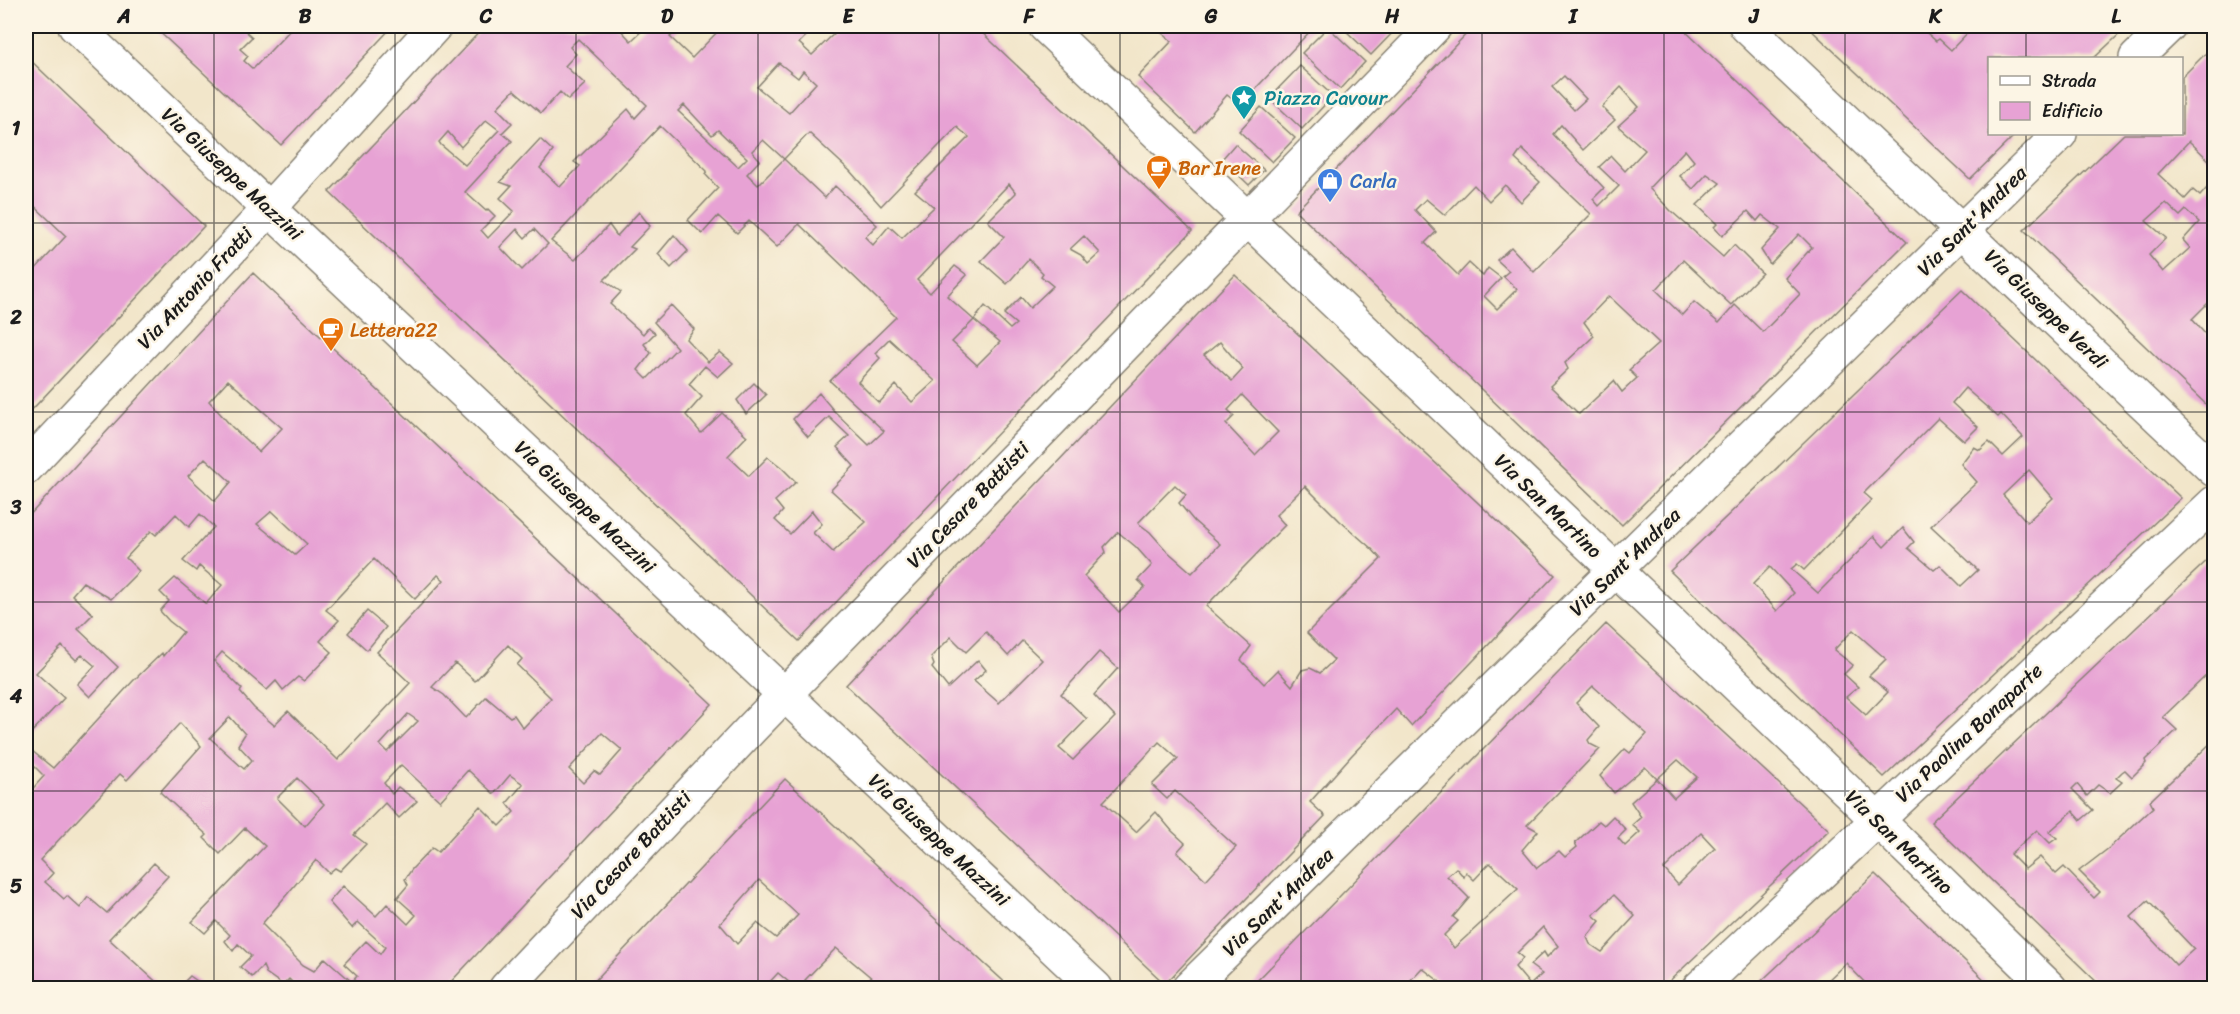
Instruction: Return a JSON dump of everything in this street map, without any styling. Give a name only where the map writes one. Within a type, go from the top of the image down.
[{"type":"street","name":"Via Giuseppe Mazzini","points":[[75,26],[1096,988]]},
{"type":"street","name":"Via Antonio Fratti","points":[[26,468],[269,209],[435,26]]},
{"type":"street","name":"Via San Martino","points":[[1045,26],[2050,988]]},
{"type":"street","name":"Via Cesare Battisti","points":[[506,988],[784,694],[1435,26]]},
{"type":"street","name":"Via Giuseppe Verdi","points":[[1746,26],[2214,470]]},
{"type":"street","points":[[2137,57],[2169,26]]},
{"type":"street","name":"Via Sant'Andrea","points":[[1189,988],[2059,135]]},
{"type":"street","name":"Via Paolina Bonaparte","points":[[1699,988],[2214,503]]},
{"type":"building","points":[[153,26],[240,26],[252,37],[240,49],[248,56],[244,61],[253,69],[291,29],[287,26],[393,26],[281,145]]},
{"type":"building","points":[[485,26],[617,26],[631,41],[647,26],[681,26],[670,37],[692,58],[723,26],[816,26],[799,43],[812,55],[842,26],[975,26],[1192,231],[799,641],[329,192]],"holes":[[[578,39],[647,105],[635,118],[628,109],[574,162],[580,166],[560,187],[540,168],[553,151],[540,139],[500,182],[511,186],[500,198],[514,211],[488,238],[481,230],[495,216],[465,192],[512,141],[502,133],[512,123],[497,108],[514,90],[541,113],[560,92],[568,100],[585,84],[565,66],[576,54],[570,47]],[[779,63],[798,78],[803,71],[816,83],[789,113],[757,87]],[[684,105],[712,135],[718,130],[747,158],[738,167],[678,111]],[[486,120],[499,130],[465,165],[439,142],[448,132],[461,147]],[[660,126],[707,171],[705,174],[718,188],[688,220],[702,234],[718,216],[737,233],[749,221],[777,247],[799,224],[896,317],[830,381],[884,431],[869,445],[819,393],[793,419],[808,437],[829,417],[849,436],[837,447],[854,466],[831,490],[866,522],[833,552],[813,533],[822,524],[812,511],[790,534],[775,520],[783,511],[775,501],[796,482],[781,467],[768,457],[749,476],[728,456],[747,436],[722,413],[701,433],[686,415],[702,397],[689,384],[705,366],[718,377],[733,363],[720,352],[708,362],[686,339],[694,329],[671,305],[654,322],[677,348],[647,379],[638,370],[651,353],[644,344],[655,333],[648,328],[643,334],[610,304],[621,292],[604,280],[635,249],[630,247],[650,226],[639,212],[617,236],[609,225],[575,260],[551,241]],[[957,127],[969,137],[915,191],[934,207],[902,238],[889,226],[873,245],[865,237],[877,225],[835,186],[825,198],[784,159],[809,133],[850,171],[881,206]],[[763,140],[784,159],[758,185],[747,174],[760,160],[752,151]],[[1009,184],[1016,193],[988,221],[1004,237],[981,261],[1007,284],[1029,259],[1043,273],[1041,276],[1053,286],[1030,308],[1021,297],[1004,314],[1016,324],[1010,329],[985,306],[974,320],[947,296],[967,275],[955,266],[930,293],[917,280]],[[517,229],[525,238],[534,229],[548,244],[522,270],[500,247]],[[1084,236],[1100,253],[1088,264],[1081,255],[1070,249]],[[974,320],[1000,342],[977,365],[952,342]],[[889,339],[935,381],[912,402],[896,385],[879,403],[858,382],[880,358],[875,353]]]},
{"type":"building","points":[[1153,26],[1315,26],[1240,105],[1227,95],[1195,132],[1138,77],[1172,41]]},
{"type":"building","points":[[1341,26],[1399,26],[1371,55]]},
{"type":"building","points":[[1474,26],[1680,26],[1907,242],[1622,525],[1296,211]],"holes":[[[1564,76],[1586,99],[1574,110],[1552,87]],[[1621,87],[1639,107],[1618,126],[1645,150],[1625,171],[1611,156],[1599,167],[1619,186],[1599,206],[1593,199],[1604,188],[1553,134],[1561,125],[1583,150],[1615,120],[1602,107]],[[1522,149],[1591,214],[1534,272],[1511,247],[1497,260],[1509,271],[1503,276],[1517,289],[1497,309],[1484,296],[1501,278],[1488,268],[1483,276],[1469,263],[1458,275],[1425,243],[1436,232],[1415,210],[1426,199],[1445,215],[1474,185],[1489,201],[1505,185],[1521,202],[1540,182],[1515,159]],[[1685,150],[1694,161],[1680,176],[1693,189],[1707,174],[1720,183],[1697,205],[1717,224],[1714,227],[1722,236],[1748,211],[1757,221],[1762,215],[1780,229],[1761,250],[1770,264],[1799,234],[1812,247],[1785,278],[1800,294],[1763,332],[1735,305],[1719,323],[1694,302],[1682,315],[1656,290],[1683,260],[1731,305],[1762,273],[1734,245],[1723,257],[1671,211],[1649,188]],[[1609,296],[1659,343],[1629,370],[1637,378],[1622,392],[1614,381],[1579,414],[1550,386],[1568,369],[1565,363],[1594,336],[1584,322]]]},
{"type":"building","points":[[1807,26],[1934,26],[1927,33],[1936,41],[1939,39],[1951,50],[1974,26],[2128,26],[2095,57],[1988,57],[1988,135],[2015,135],[1970,179]]},
{"type":"building","points":[[1328,27],[1365,62],[1340,89],[1302,53]]},
{"type":"building","points":[[2214,45],[2214,165],[2189,141],[2158,174],[2185,199],[2193,190],[2200,196],[2214,180],[2214,297],[2192,319],[2214,344],[2214,412],[2024,230],[2123,135],[2183,135],[2183,76]],"holes":[[[2166,203],[2180,216],[2186,210],[2199,222],[2183,240],[2190,248],[2163,272],[2149,255],[2166,238],[2146,221]]]},
{"type":"building","points":[[26,56],[204,226],[26,416],[26,269],[31,274],[66,236],[26,198]]},
{"type":"building","points":[[1300,66],[1333,96],[1302,129],[1269,98]]},
{"type":"building","points":[[1261,107],[1295,138],[1272,162],[1239,131]]},
{"type":"building","points":[[1235,144],[1264,170],[1249,185],[1222,159]]},
{"type":"building","points":[[674,235],[688,251],[671,268],[658,254]]},
{"type":"building","points":[[253,273],[712,704],[445,988],[333,988],[329,985],[325,988],[298,988],[289,979],[283,985],[266,973],[263,966],[252,977],[240,967],[251,956],[238,944],[233,951],[225,941],[230,935],[216,921],[205,933],[192,922],[265,846],[245,828],[220,854],[204,838],[207,835],[160,792],[201,746],[180,723],[127,780],[120,774],[40,860],[53,873],[45,882],[64,899],[67,896],[80,908],[88,897],[107,913],[154,863],[168,876],[109,939],[163,988],[26,988],[26,796],[44,776],[26,758],[26,746],[53,768],[133,681],[162,653],[163,656],[183,632],[160,611],[169,601],[160,592],[175,578],[206,604],[222,585],[199,566],[196,571],[183,561],[214,527],[200,514],[189,527],[176,514],[156,535],[151,531],[126,558],[139,571],[111,599],[83,582],[72,595],[93,614],[78,629],[118,667],[90,697],[77,684],[95,666],[82,655],[76,660],[62,646],[36,673],[64,698],[26,738],[26,519]],"holes":[[[228,380],[282,428],[259,452],[209,401]],[[205,458],[231,482],[215,501],[188,476]],[[272,511],[307,544],[295,555],[257,524]],[[374,559],[415,599],[438,575],[444,580],[377,652],[410,683],[338,760],[288,711],[274,725],[254,708],[240,692],[242,689],[214,661],[222,652],[267,690],[276,681],[283,690],[298,677],[304,681],[332,652],[320,641],[339,620],[326,610]],[[508,645],[522,659],[517,665],[551,698],[523,728],[514,715],[510,717],[486,697],[466,718],[444,695],[432,687],[455,663],[475,681]],[[408,714],[418,721],[387,752],[380,745]],[[230,717],[245,734],[238,745],[252,760],[244,769],[210,738]],[[602,733],[622,750],[600,775],[594,771],[583,783],[569,769]],[[401,765],[440,801],[468,770],[494,794],[510,775],[523,784],[507,803],[514,812],[500,826],[480,806],[438,852],[432,848],[412,869],[405,879],[408,885],[397,898],[416,915],[408,924],[387,904],[376,916],[343,886],[329,902],[352,928],[358,922],[385,947],[380,954],[366,941],[344,964],[357,976],[352,982],[325,958],[314,971],[303,965],[262,924],[316,860],[329,873],[335,868],[340,871],[366,844],[354,835],[385,803],[399,818],[417,801],[398,787],[392,794],[384,783]],[[297,778],[324,804],[305,826],[277,798]]]},
{"type":"building","points":[[1235,275],[1555,575],[1411,726],[1396,709],[1351,756],[1310,802],[1325,816],[1165,984],[846,685]],"holes":[[[1220,342],[1243,369],[1232,381],[1204,355]],[[1242,395],[1278,432],[1255,455],[1226,424],[1234,416],[1228,410]],[[1175,485],[1186,495],[1179,503],[1194,521],[1220,544],[1192,573],[1138,523]],[[1305,486],[1381,559],[1307,633],[1334,660],[1320,673],[1310,668],[1302,670],[1292,686],[1278,670],[1264,684],[1241,660],[1251,646],[1206,606],[1285,525],[1276,515]],[[1118,532],[1152,565],[1138,580],[1145,587],[1119,612],[1084,576],[1106,552],[1104,547]],[[986,632],[1008,656],[1022,641],[1042,660],[999,703],[974,681],[986,670],[978,660],[948,688],[932,668],[934,665],[931,657],[951,637],[966,652]],[[1099,652],[1118,668],[1094,695],[1115,717],[1073,760],[1059,748],[1087,719],[1061,694]],[[1159,742],[1178,759],[1152,785],[1167,799],[1175,791],[1236,847],[1206,880],[1177,852],[1185,843],[1156,812],[1136,832],[1103,802]]]},
{"type":"building","points":[[1962,290],[2181,498],[1884,777],[1670,571]],"holes":[[[1965,388],[1998,417],[2001,414],[2023,437],[2003,456],[1989,442],[1980,450],[1974,447],[1961,464],[1977,482],[1931,526],[1978,570],[1961,586],[1940,565],[1934,570],[1908,548],[1914,542],[1903,528],[1884,547],[1874,536],[1818,593],[1791,569],[1797,564],[1804,570],[1872,500],[1864,493],[1938,418],[1964,441],[1978,427],[1952,403]],[[2029,470],[2053,498],[2027,522],[2003,495]],[[1770,567],[1794,593],[1777,611],[1753,584]],[[1853,630],[1886,659],[1869,676],[1888,692],[1866,715],[1846,697],[1858,687],[1844,674],[1853,665],[1834,650]]]},
{"type":"building","points":[[754,383],[766,395],[746,414],[737,400]]},
{"type":"building","points":[[2214,554],[2214,668],[2163,717],[2177,730],[2145,760],[2146,763],[2132,777],[2125,770],[2122,772],[2116,778],[2122,782],[2110,793],[2098,785],[2087,796],[2077,784],[2072,789],[2093,810],[2081,820],[2073,811],[2049,832],[2057,838],[2050,843],[2037,830],[2010,854],[2025,869],[2040,857],[2056,874],[2064,867],[2094,898],[2100,892],[2079,871],[2109,848],[2153,807],[2150,801],[2214,740],[2214,988],[2103,988],[1931,822]],"holes":[[[2148,901],[2194,949],[2176,965],[2131,917]]]},
{"type":"building","points":[[367,611],[386,627],[367,650],[348,633]]},
{"type":"building","points":[[1606,624],[1829,830],[1662,988],[1431,988],[1439,981],[1422,968],[1403,988],[1250,988]],"holes":[[[1593,686],[1647,734],[1630,753],[1625,749],[1600,776],[1614,793],[1645,767],[1657,779],[1631,802],[1641,817],[1632,825],[1640,832],[1625,846],[1618,838],[1626,830],[1613,816],[1604,825],[1599,821],[1575,843],[1577,847],[1565,857],[1559,851],[1537,868],[1522,850],[1538,831],[1527,825],[1600,749],[1590,744],[1588,740],[1599,727],[1576,703]],[[1678,760],[1697,777],[1674,798],[1657,779]],[[1701,833],[1715,848],[1678,885],[1664,869]],[[1490,863],[1518,889],[1454,948],[1444,935],[1458,921],[1453,917],[1469,898],[1447,876],[1456,868],[1464,877],[1466,872],[1474,880]],[[1614,895],[1635,916],[1602,952],[1590,944],[1587,937],[1600,921],[1593,915]],[[1543,927],[1558,946],[1547,957],[1544,952],[1530,965],[1542,974],[1530,985],[1515,967],[1523,958],[1517,953]]]},
{"type":"building","points":[[785,779],[1011,988],[864,988],[873,979],[836,948],[805,980],[814,988],[796,988],[778,973],[764,988],[588,988]],"holes":[[[759,880],[798,915],[776,938],[757,923],[737,944],[720,924]]]},
{"type":"building","points":[[1875,874],[1993,988],[1870,988],[1846,963],[1823,985],[1826,988],[1754,988]]},
{"type":"building","points":[[190,976],[207,988],[178,988]]},
{"type":"place","name":"Piazza Cavour","points":[[1244,121]]},
{"type":"place","name":"Bar Irene","points":[[1159,191]]},
{"type":"place","name":"Carla","points":[[1330,204]]},
{"type":"place","name":"Lettera22","points":[[331,353]]}]
